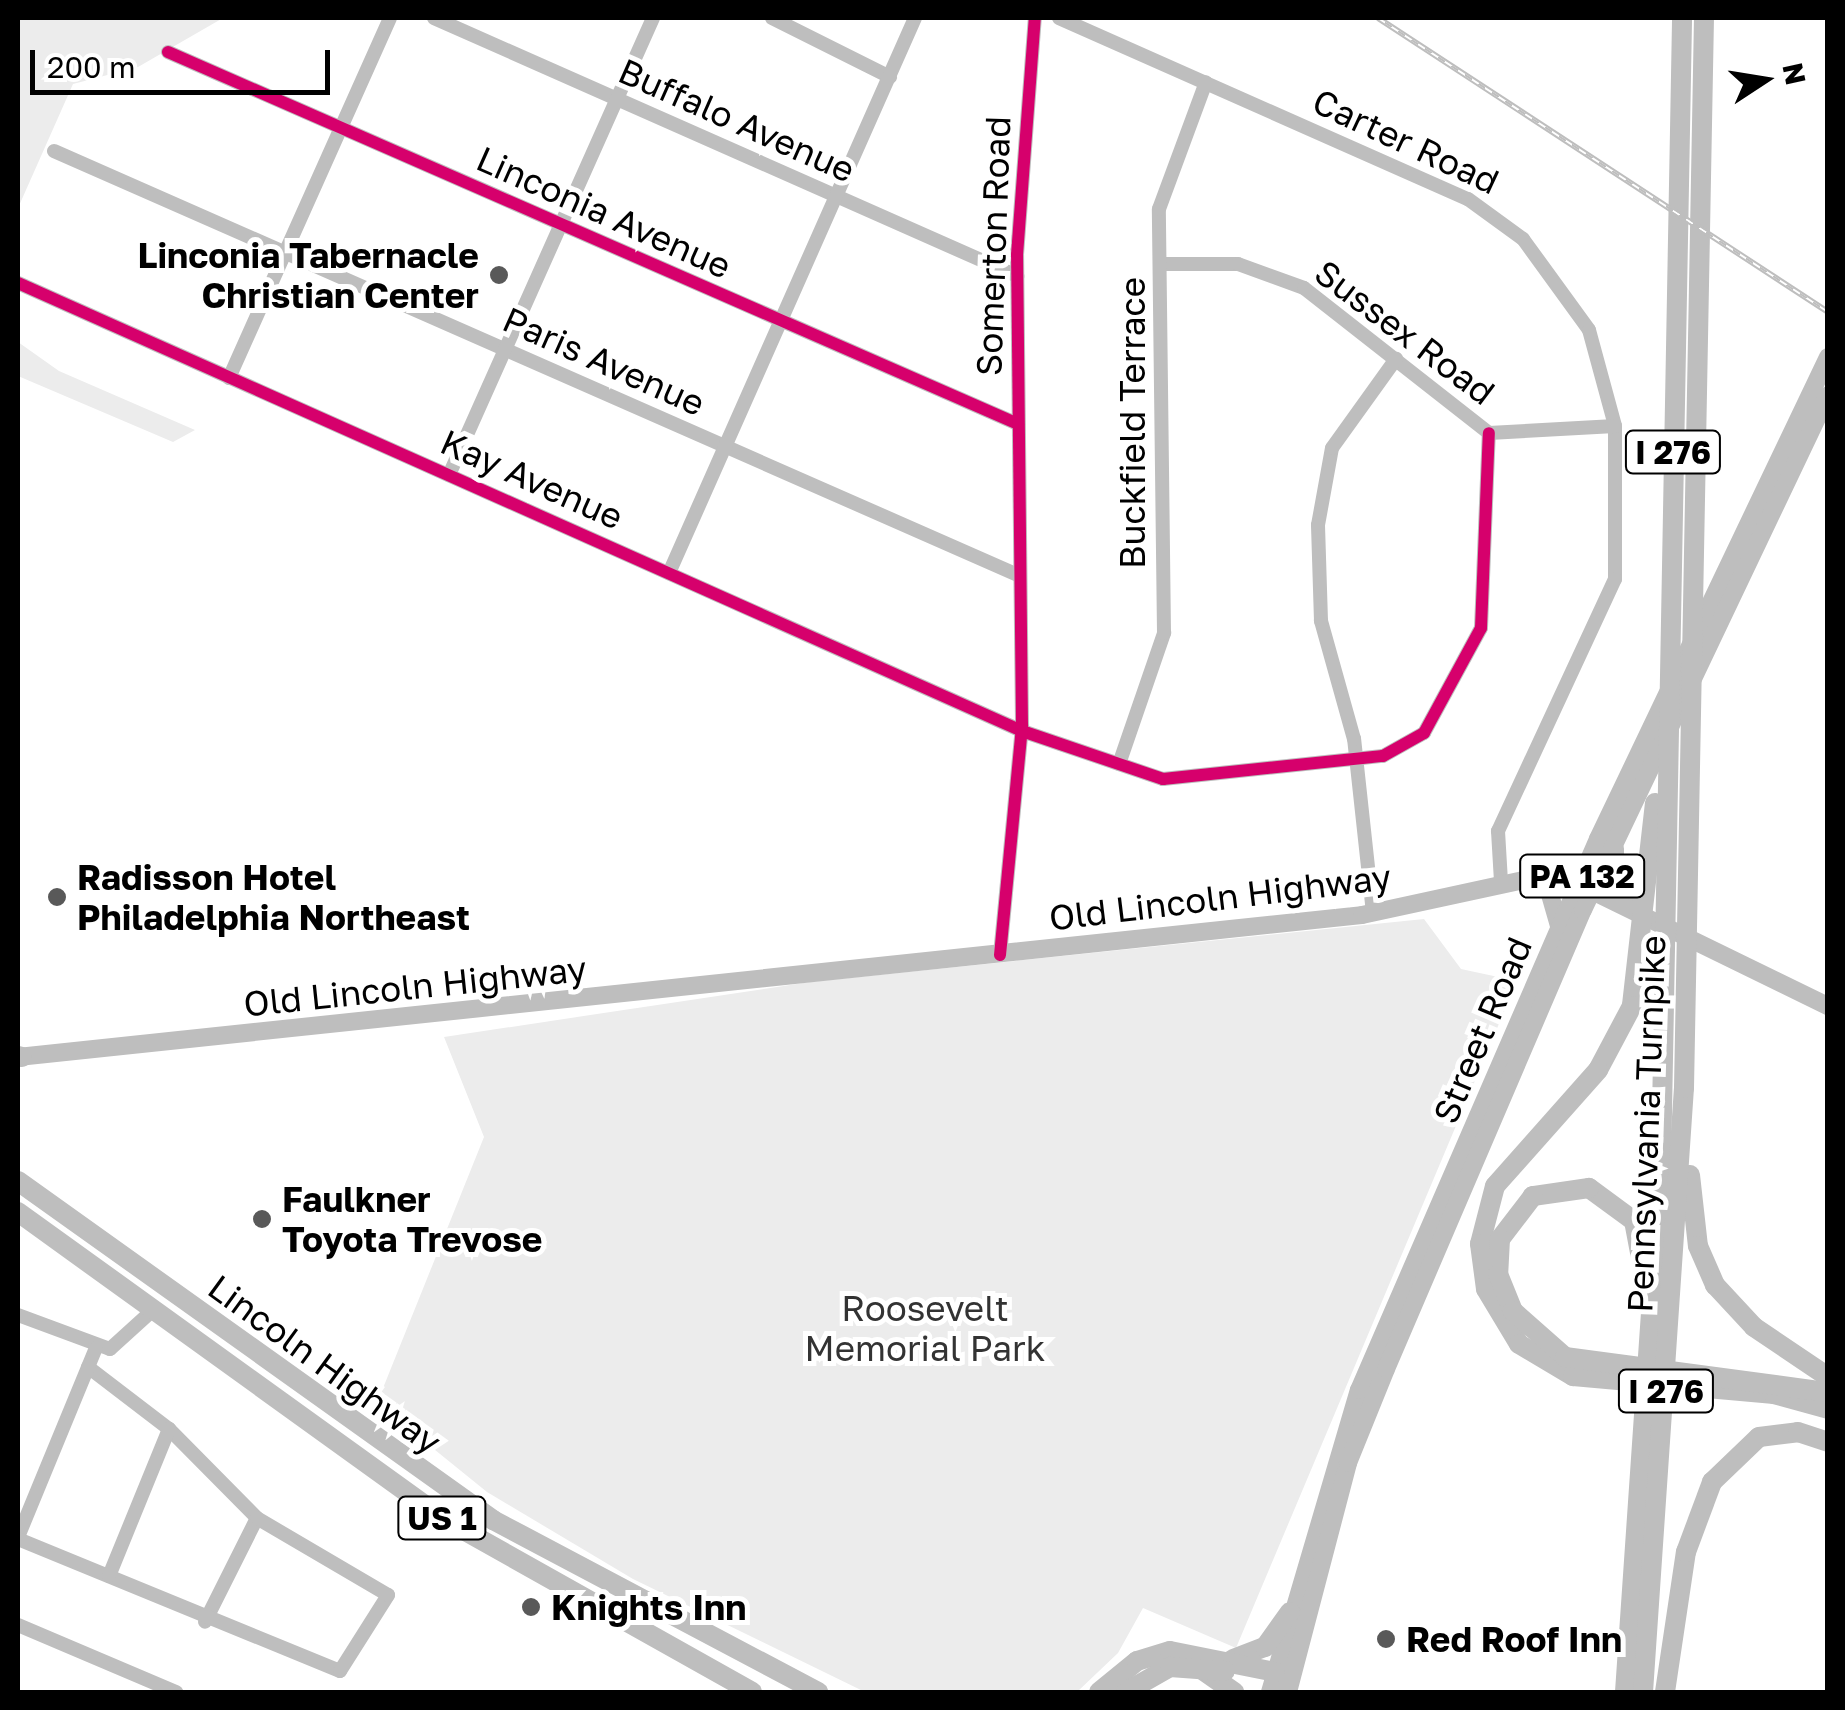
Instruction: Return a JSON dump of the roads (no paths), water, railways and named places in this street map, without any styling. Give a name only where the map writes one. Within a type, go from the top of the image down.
[{"type":"highway","name":"I 276","points":[[1649,912],[1668,712],[1682,18]]},
{"type":"highway","name":"Pennsylvania Turnpike","points":[[1644,1692],[1684,1088],[1704,18]]},
{"type":"highway","name":"Pennsylvania Turnpike","points":[[1625,1692],[1648,1390],[1666,936],[1649,912]]},
{"type":"highway","points":[[1649,912],[1618,1039],[1502,1174],[1480,1244],[1492,1304],[1520,1344],[1573,1376],[1828,1392]]},
{"type":"highway","points":[[1684,1088],[1693,1218],[1708,1272],[1743,1318],[1828,1377]]},
{"type":"highway","name":"Lincoln Highway","points":[[18,1182],[462,1500],[632,1601],[818,1692]]},
{"type":"highway","points":[[1627,1377],[1552,1351],[1513,1311],[1498,1247],[1533,1196],[1588,1188],[1634,1221],[1644,1255],[1648,1390]]},
{"type":"highway","name":"Lincoln Highway","points":[[18,1212],[444,1519],[752,1692]]},
{"type":"highway","points":[[1685,1381],[1789,1396],[1828,1410]]},
{"type":"highway","points":[[1665,1692],[1686,1552],[1712,1482],[1759,1437],[1798,1432],[1828,1442]]},
{"type":"highway","points":[[1099,1692],[1158,1652],[1228,1659],[1259,1652],[1290,1612]]},
{"type":"highway","points":[[1228,1659],[1279,1685]]},
{"type":"highway","points":[[1126,1692],[1149,1674],[1182,1666],[1279,1685]]},
{"type":"highway","points":[[1182,1666],[1234,1692]]},
{"type":"main road","name":"Street Road","points":[[1279,1685],[1348,1463],[1585,888],[1828,357]]},
{"type":"main road","name":"Street Road","points":[[1279,1685],[1290,1612],[1359,1390],[1558,932],[1620,832],[1828,395]]},
{"type":"main road","points":[[1620,832],[1615,877],[1649,912]]},
{"type":"main road","name":"Old Lincoln Highway","points":[[19,1060],[172,1047],[1373,913],[1509,880],[1585,888],[1649,912],[1828,1006]]},
{"type":"main road","points":[[1509,880],[1549,890],[1558,932]]},
{"type":"street","points":[[229,378],[390,18]]},
{"type":"street","name":"Buffalo Avenue","points":[[434,18],[1017,276]]},
{"type":"street","points":[[449,475],[653,18]]},
{"type":"street","points":[[772,18],[890,77]]},
{"type":"street","points":[[669,573],[915,18]]},
{"type":"street","name":"Somerton Road","points":[[1000,955],[1022,731],[1017,276],[1035,18]]},
{"type":"street","name":"Carter Road","points":[[1059,18],[1448,188],[1512,229],[1589,330],[1615,426],[1613,595],[1498,831],[1509,880]]},
{"type":"street","name":"Linconia Avenue","points":[[168,52],[1018,424]]},
{"type":"street","name":"Buckfield Terrace","points":[[1118,764],[1163,645],[1161,198],[1206,82]]},
{"type":"street","name":"Paris Avenue","points":[[54,151],[1020,576]]},
{"type":"street","name":"Sussex Road","points":[[1160,264],[1238,264],[1284,279],[1396,359],[1489,433],[1615,426]]},
{"type":"street","name":"Kay Avenue","points":[[18,284],[1022,731],[1162,779],[1356,759],[1418,740],[1476,642],[1489,433]]},
{"type":"street","points":[[1373,913],[1356,759],[1321,621],[1320,494],[1344,424],[1396,359]]},
{"type":"street","points":[[18,1316],[96,1348],[122,1345],[154,1310]]},
{"type":"street","points":[[88,1367],[169,1429],[257,1518],[388,1596],[340,1671],[205,1622],[110,1576],[18,1538],[88,1367],[96,1348]]},
{"type":"street","points":[[110,1576],[169,1429]]},
{"type":"street","points":[[205,1622],[257,1518]]},
{"type":"street","points":[[18,1625],[176,1692]]},
{"type":"railway","points":[[1378,18],[1828,312]]},
{"type":"place","name":"Linconia Tabernacle Christian Center","points":[[499,275]]},
{"type":"place","name":"Radisson Hotel Philadelphia Northeast","points":[[57,897]]},
{"type":"place","name":"Faulkner Toyota Trevose","points":[[262,1219]]},
{"type":"place","name":"Knights Inn","points":[[531,1607]]},
{"type":"place","name":"Red Roof Inn","points":[[1386,1639]]},
{"type":"park label","name":"Roosevelt Memorial Park","points":[[925,1328]]}]
